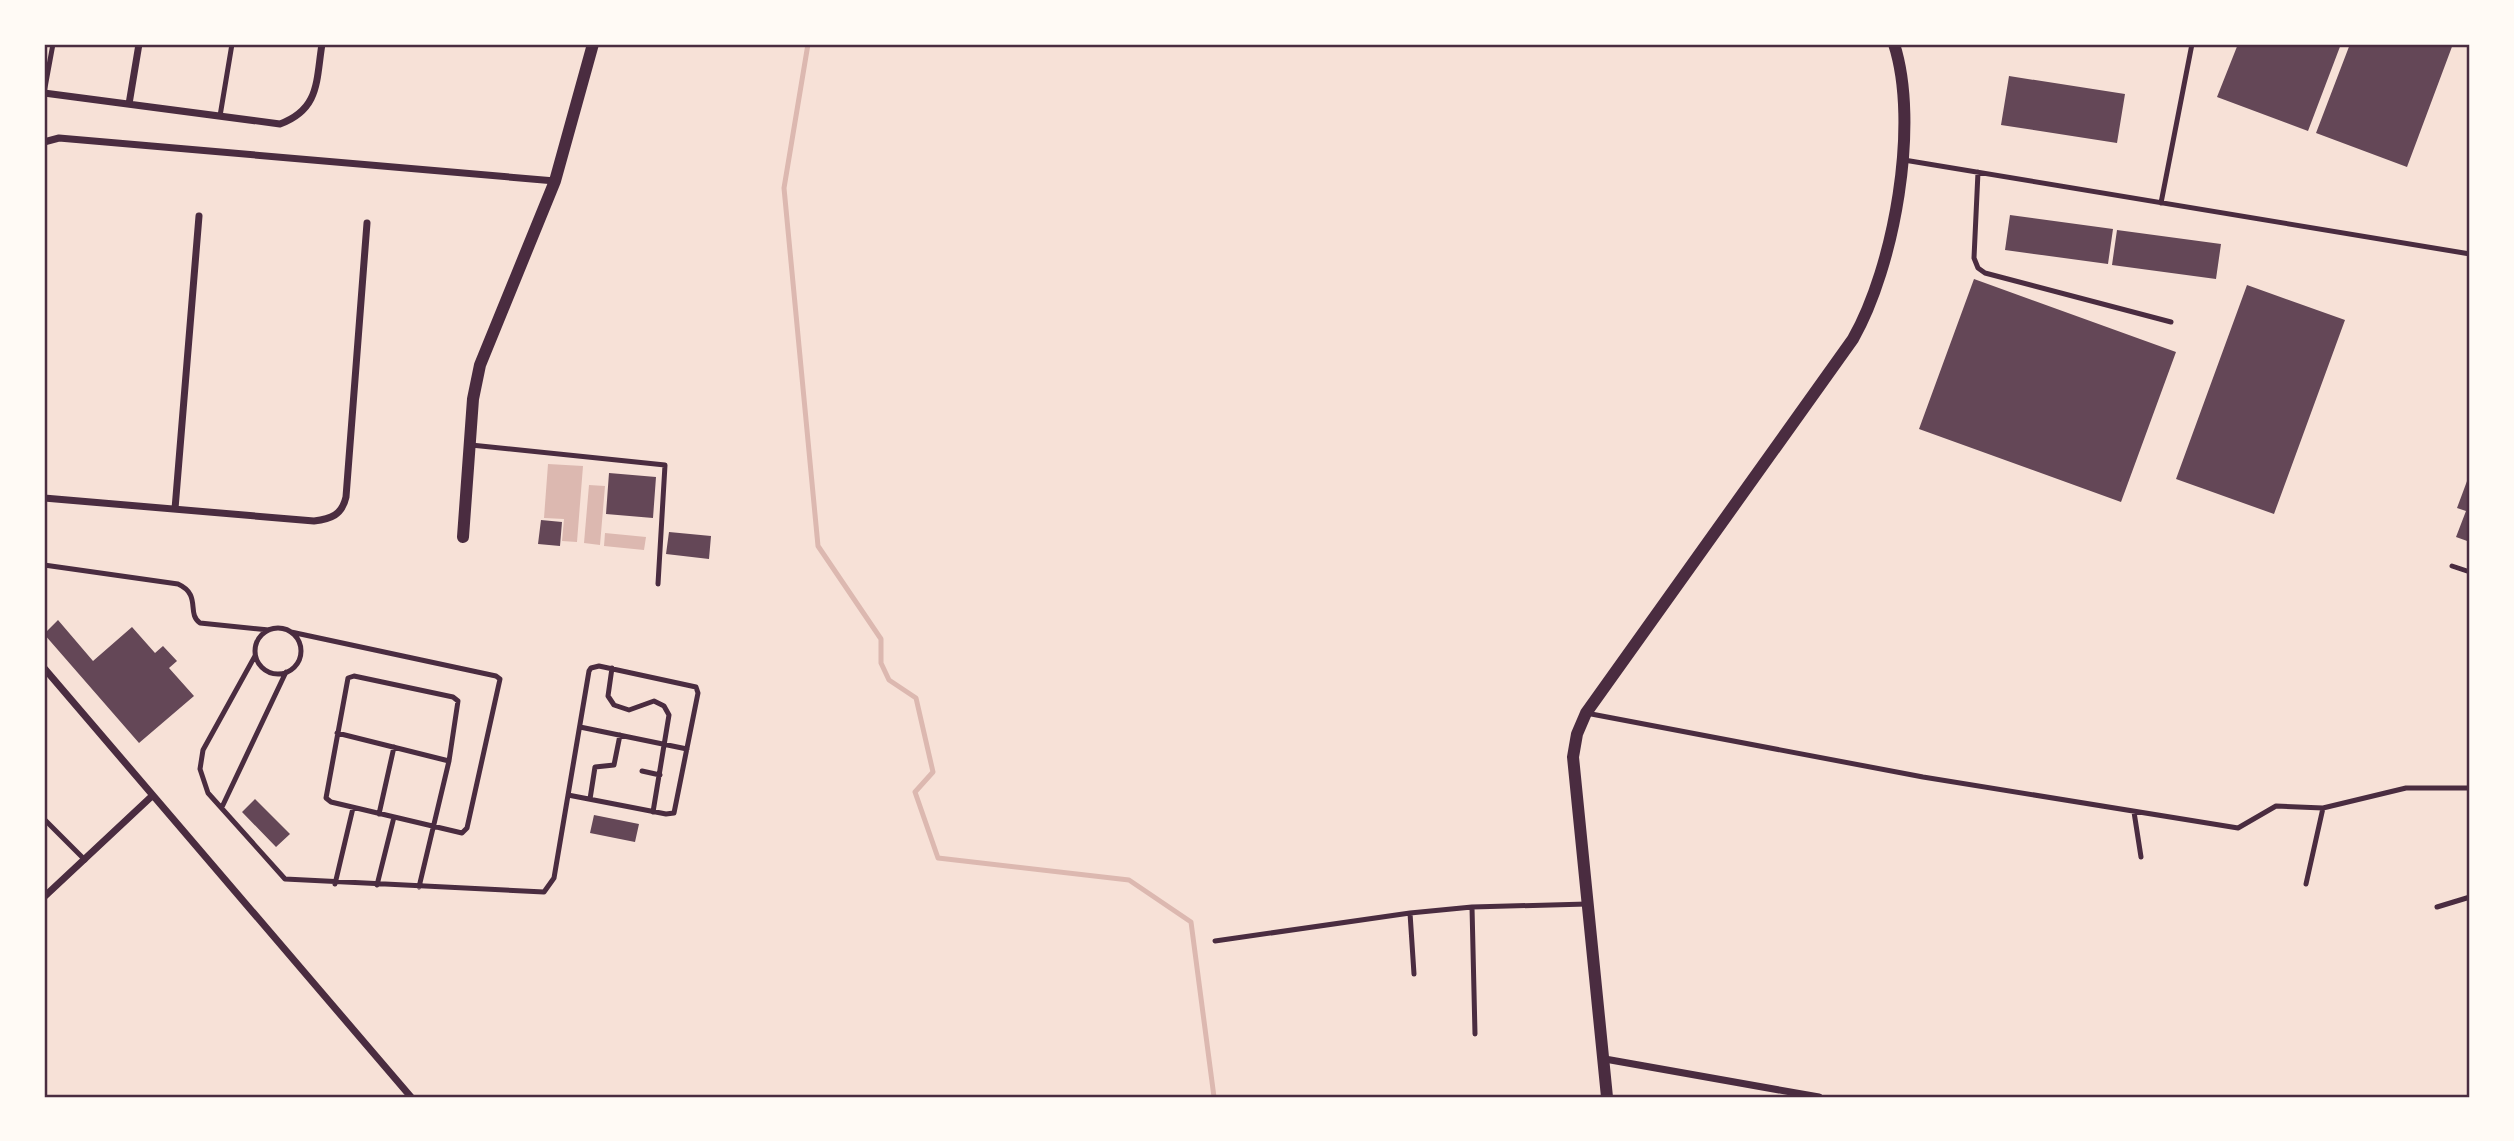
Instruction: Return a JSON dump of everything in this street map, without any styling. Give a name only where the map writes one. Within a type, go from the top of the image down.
[{"type":"street","points":[[129,104],[139,44]]},
{"type":"street","points":[[44,93],[280,124],[298,117],[308,107],[314,92],[322,44]]},
{"type":"street","points":[[463,537],[469,445],[480,365],[555,181],[593,44]]},
{"type":"street","points":[[1607,1097],[1590,904],[1573,757],[1577,734],[1586,713],[1853,339],[1870,308],[1881,277],[1904,160],[1902,68],[1894,44]]},
{"type":"street","points":[[44,142],[59,138],[555,181]]},
{"type":"street","points":[[175,509],[199,216]]},
{"type":"street","points":[[44,498],[314,521],[337,515],[344,507],[367,223]]},
{"type":"street","points":[[44,668],[411,1097]]},
{"type":"street","points":[[44,897],[152,796]]},
{"type":"street","points":[[1605,1059],[1819,1097]]},
{"type":"lane","points":[[44,93],[53,44]]},
{"type":"lane","points":[[220,116],[232,44]]},
{"type":"lane","points":[[2161,203],[2192,44]]},
{"type":"lane","points":[[1904,160],[2470,254]]},
{"type":"lane","points":[[1978,172],[1974,258],[1978,268],[1985,273],[2172,322]]},
{"type":"lane","points":[[469,445],[666,465],[658,584]]},
{"type":"lane","points":[[44,565],[178,584],[187,588],[192,595],[194,615],[200,623],[269,630],[276,628],[499,677],[466,832],[435,827],[353,808],[331,802],[325,794],[350,676],[453,697],[459,707],[435,827],[419,887]]},
{"type":"lane","points":[[2452,566],[2470,572]]},
{"type":"lane","points":[[269,630],[256,643],[255,656],[203,750],[200,769],[205,788],[285,879],[335,884],[544,892],[554,878],[568,795],[580,727],[589,671],[594,666],[612,668],[696,687],[698,693],[676,809],[670,814],[653,812],[568,795]]},
{"type":"lane","points":[[222,807],[286,672],[297,664],[301,650],[291,632]]},
{"type":"lane","points":[[255,656],[264,669],[271,673],[286,672]]},
{"type":"lane","points":[[612,668],[608,696],[614,705],[629,710],[654,701],[667,710],[670,720],[653,812]]},
{"type":"lane","points":[[1586,713],[1923,777],[2238,828],[2276,806],[2323,808],[2406,788],[2470,788]]},
{"type":"lane","points":[[580,727],[687,749]]},
{"type":"lane","points":[[337,733],[449,761]]},
{"type":"lane","points":[[590,799],[595,767],[614,765],[620,735]]},
{"type":"lane","points":[[379,814],[394,747]]},
{"type":"lane","points":[[642,771],[660,775]]},
{"type":"lane","points":[[335,884],[353,808]]},
{"type":"lane","points":[[2306,884],[2323,808]]},
{"type":"lane","points":[[2134,812],[2140,858]]},
{"type":"lane","points":[[377,885],[394,817]]},
{"type":"lane","points":[[44,819],[85,860]]},
{"type":"lane","points":[[2437,907],[2470,897]]},
{"type":"lane","points":[[1215,941],[1410,913],[1472,907],[1590,904]]},
{"type":"lane","points":[[1472,907],[1475,1034]]},
{"type":"lane","points":[[1410,913],[1414,974]]},
{"type":"shaded area","points":[[548,464],[583,466],[577,542],[562,541],[564,519],[544,518]]},
{"type":"shaded area","points":[[589,485],[605,486],[600,545],[584,543]]},
{"type":"shaded area","points":[[605,533],[646,537],[644,550],[604,546]]},
{"type":"building","points":[[2238,44],[2341,44],[2308,131],[2217,97]]},
{"type":"building","points":[[2350,44],[2453,44],[2407,167],[2316,133]]},
{"type":"building","points":[[2009,76],[2125,94],[2117,143],[2001,125]]},
{"type":"building","points":[[2010,215],[2113,229],[2108,264],[2005,250]]},
{"type":"building","points":[[2117,230],[2221,244],[2216,279],[2112,265]]},
{"type":"building","points":[[1974,279],[2176,352],[2121,502],[1919,429]]},
{"type":"building","points":[[2247,285],[2345,320],[2274,514],[2176,479]]},
{"type":"building","points":[[609,473],[656,477],[653,518],[606,514]]},
{"type":"building","points":[[2470,473],[2470,542],[2456,537],[2466,511],[2457,508]]},
{"type":"building","points":[[541,520],[562,522],[560,546],[538,544]]},
{"type":"building","points":[[669,532],[711,536],[709,559],[666,554]]},
{"type":"building","points":[[58,620],[93,661],[132,627],[155,653],[163,646],[177,661],[169,668],[194,696],[139,743],[44,634]]},
{"type":"building","points":[[255,799],[290,834],[276,847],[242,812]]},
{"type":"building","points":[[594,815],[639,824],[635,842],[590,833]]},
{"type":"waterway","points":[[808,44],[784,188],[818,546],[881,639],[881,663],[889,680],[916,698],[933,772],[915,792],[938,858],[1129,880],[1191,922],[1214,1097]]}]
